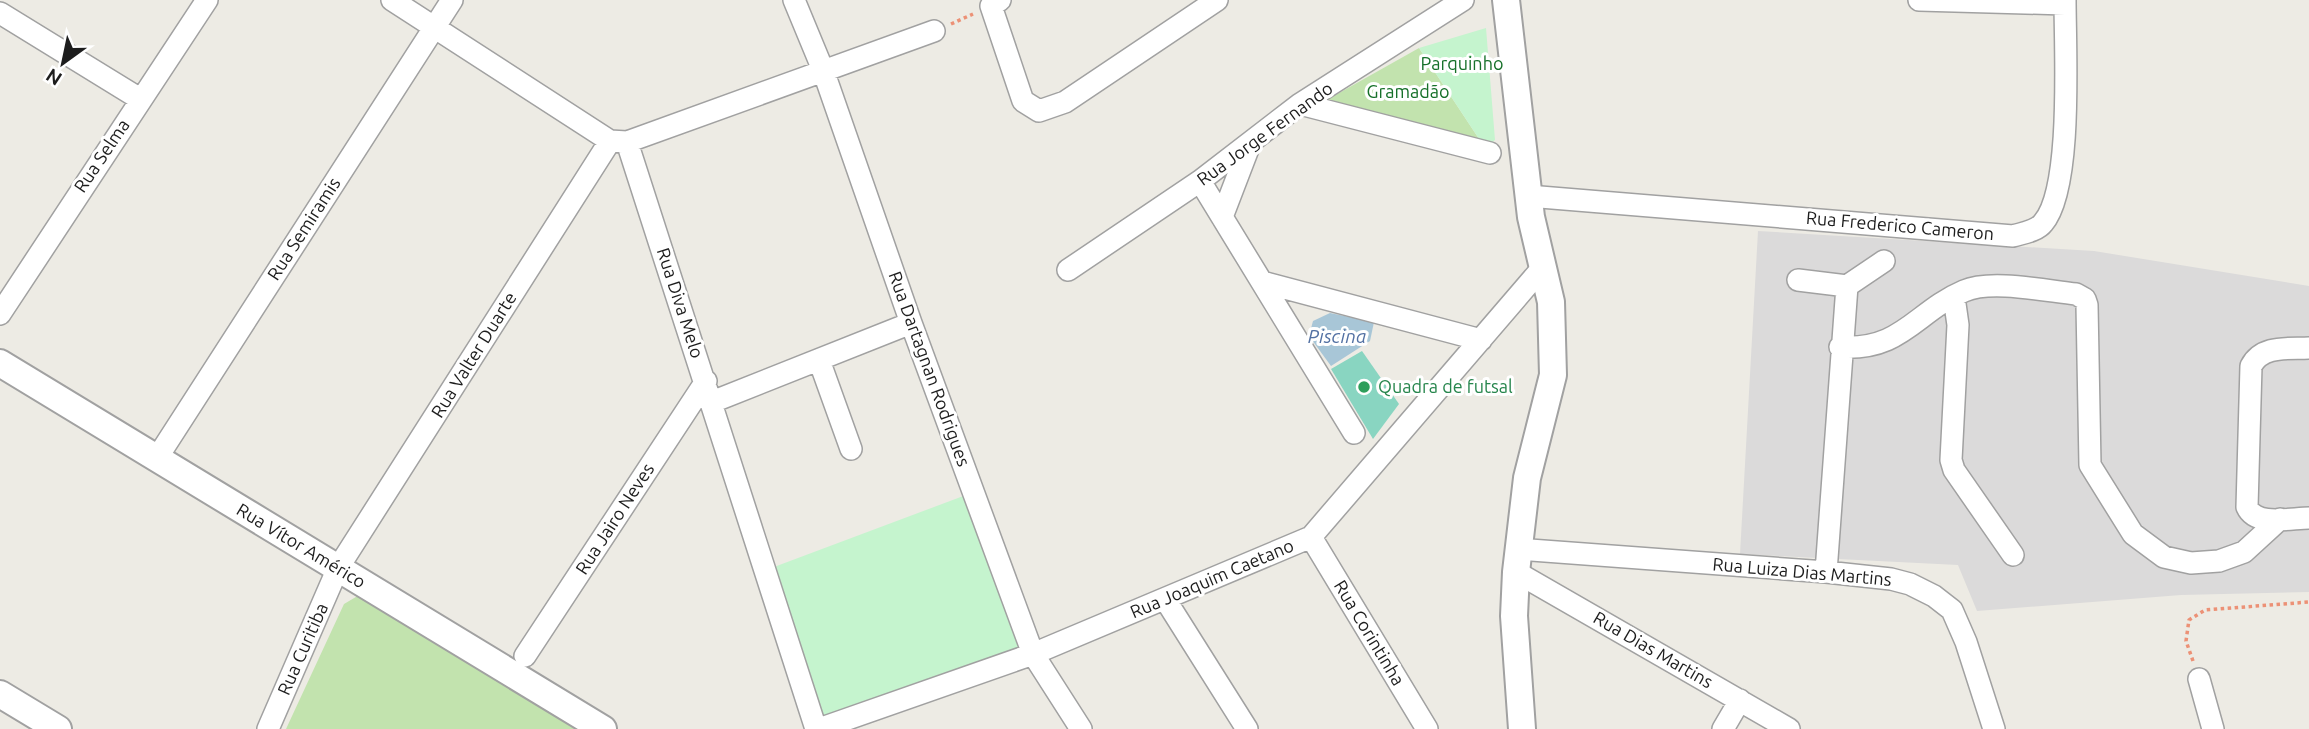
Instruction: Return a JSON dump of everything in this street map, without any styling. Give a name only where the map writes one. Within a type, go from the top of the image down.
[{"type":"street","name":"Rua Selma","points":[[0,314],[207,0]]},
{"type":"street","points":[[392,0],[618,141],[933,32]]},
{"type":"street","name":"Rua Semiramis","points":[[157,458],[452,0]]},
{"type":"street","name":"Rua Dartagnan Rodrigues","points":[[794,0],[823,70],[911,323],[1032,654],[1081,729]]},
{"type":"street","points":[[995,3],[1023,101],[1039,111],[1065,102],[1217,0]]},
{"type":"street","name":"Rua Jorge Fernando","points":[[1068,271],[1200,181],[1300,104],[1463,0]]},
{"type":"street","points":[[1506,0],[1528,196],[1551,302],[1553,374],[1527,478],[1517,561],[1514,616],[1522,729]]},
{"type":"street","points":[[1919,0],[2065,2]]},
{"type":"street","name":"Rua Frederico Cameron","points":[[1528,196],[2013,236],[2040,227],[2052,212],[2062,166],[2065,2]]},
{"type":"street","points":[[0,13],[140,99]]},
{"type":"street","points":[[1300,104],[1490,153]]},
{"type":"street","name":"Rua Diva Melo","points":[[618,141],[706,381],[817,729]]},
{"type":"street","name":"Rua Valter Duarte","points":[[338,568],[618,141]]},
{"type":"street","points":[[1222,217],[1251,142]]},
{"type":"street","points":[[1200,181],[1354,433]]},
{"type":"street","points":[[1798,280],[1847,286],[1884,261]]},
{"type":"street","name":"Rua Joaquim Caetano","points":[[817,729],[1032,654],[1311,537],[1543,267]]},
{"type":"street","points":[[1262,282],[1481,341]]},
{"type":"street","points":[[1826,572],[1840,347],[1847,286]]},
{"type":"street","points":[[1840,347],[1864,349],[1884,343],[1965,290],[2003,286],[2076,294],[2085,299],[2090,466],[2133,534],[2164,557],[2191,563],[2219,561],[2244,552],[2280,519]]},
{"type":"street","points":[[1954,297],[1958,325],[1951,460],[1954,470],[2013,555]]},
{"type":"street","points":[[712,402],[911,323]]},
{"type":"street","points":[[2309,348],[2267,350],[2256,357],[2250,366],[2247,507],[2256,517],[2309,518]]},
{"type":"street","points":[[819,360],[851,449]]},
{"type":"street","name":"Rua Vítor Américo","points":[[0,363],[603,729]]},
{"type":"street","name":"Rua Jairo Neves","points":[[525,656],[706,381]]},
{"type":"street","name":"Rua Corintinha","points":[[1311,537],[1427,729]]},
{"type":"street","name":"Rua Luiza Dias Martins","points":[[1517,561],[1826,572],[1891,579],[1910,584],[1934,596],[1952,610],[1966,642],[1994,729]]},
{"type":"street","name":"Rua Dias Martins","points":[[1517,561],[1789,729]]},
{"type":"street","name":"Rua Curitiba","points":[[268,729],[338,568]]},
{"type":"street","points":[[1165,599],[1247,729]]},
{"type":"street","points":[[2199,679],[2213,729]]},
{"type":"street","points":[[0,694],[58,729]]},
{"type":"street","points":[[1723,729],[1740,700]]},
{"type":"path","points":[[933,32],[995,3]]},
{"type":"path","points":[[2199,679],[2186,641],[2189,620],[2205,610],[2309,602]]},
{"type":"shaded area","points":[[1758,231],[2094,251],[2309,286],[2309,592],[2181,595],[1977,611],[1958,565],[1740,554]]},
{"type":"green space","name":"Parquinho","points":[[1486,28],[1495,140],[1485,148],[1419,48]]},
{"type":"green space","name":"Gramadão","points":[[1419,48],[1485,148],[1323,102]]},
{"type":"green space","name":"Quadra de futsal","points":[[1362,351],[1399,404],[1373,439],[1331,369]]},
{"type":"green space","points":[[974,492],[1033,654],[819,729],[766,570]]},
{"type":"green space","points":[[366,591],[598,729],[286,729],[344,604]]},
{"type":"water","name":"Piscina","points":[[1330,313],[1374,322],[1370,341],[1331,366],[1309,336],[1313,321]]},
{"type":"place","name":"Quadra de futsal","points":[[1364,387]]}]
